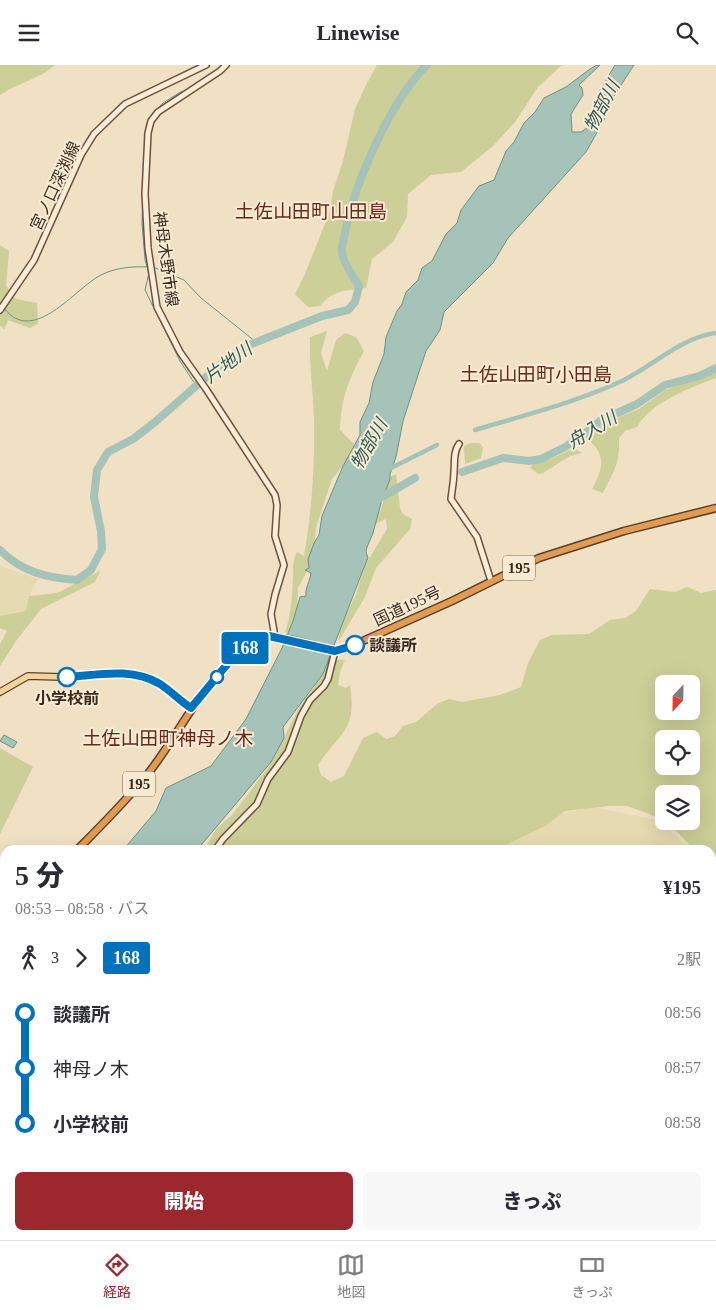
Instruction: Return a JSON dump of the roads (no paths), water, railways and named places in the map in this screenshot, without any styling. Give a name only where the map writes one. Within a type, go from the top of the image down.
[{"type":"highway","name":"国道195号","points":[[82,845],[111,817],[147,774],[168,746],[191,708],[229,662],[251,642],[261,638],[278,638],[332,650],[356,645],[539,558],[624,531],[716,508]]},
{"type":"main road","name":"宮ノ口深渕線","points":[[0,311],[34,260],[81,155],[101,126],[133,99],[206,65]]},
{"type":"main road","name":"神母木野市線","points":[[226,65],[158,112],[151,121],[145,194],[148,248],[157,307],[160,315],[180,352],[275,495],[277,511],[274,529],[276,542],[284,565],[271,614],[278,638]]},
{"type":"main road","points":[[459,444],[456,447],[451,499],[477,537],[491,581]]},
{"type":"main road","points":[[219,845],[257,804],[268,779],[288,753],[301,716],[310,700],[324,686],[328,679],[332,650]]},
{"type":"main road","points":[[0,692],[28,676],[61,677],[124,673],[157,682],[191,708]]},
{"type":"water","name":"物部川","points":[[600,65],[579,85],[582,88],[583,95],[571,114],[572,132],[581,132],[590,126],[599,92],[615,65],[634,65],[614,96],[604,120],[586,152],[508,238],[493,263],[444,312],[440,330],[426,351],[403,421],[390,479],[367,547],[368,558],[323,674],[283,727],[284,738],[271,762],[201,845],[127,845],[156,811],[166,788],[211,766],[246,719],[282,648],[300,597],[306,596],[311,573],[305,570],[309,568],[308,559],[319,535],[322,516],[343,466],[360,435],[360,422],[369,403],[373,382],[384,354],[386,337],[406,292],[418,280],[422,268],[432,261],[446,234],[457,223],[461,210],[479,186],[494,180],[506,151],[514,142],[524,123],[535,112],[544,98],[566,87],[590,69]]},
{"type":"water","points":[[4,735],[17,742],[13,748],[0,741]]},
{"type":"waterway","name":"片地川","points":[[0,550],[17,564],[36,573],[55,578],[77,580],[91,570],[102,549],[101,531],[94,497],[97,470],[108,452],[133,439],[228,358],[249,345],[322,316],[348,310],[355,302],[359,286],[344,260],[342,247],[357,191],[376,144],[400,99],[427,65]]},
{"type":"waterway","points":[[153,114],[163,103],[182,91]]},
{"type":"waterway","points":[[143,182],[144,161]]},
{"type":"waterway","points":[[143,189],[142,223],[145,260],[149,273],[145,290],[180,361],[197,385]]},
{"type":"waterway","points":[[4,308],[15,318],[28,321],[41,318],[54,311],[101,275],[124,268],[147,267]]},
{"type":"waterway","points":[[153,267],[184,280],[201,298],[256,342]]},
{"type":"waterway","points":[[475,430],[551,408],[606,388],[635,374],[680,346],[692,340],[716,333]]},
{"type":"waterway","name":"舟入川","points":[[462,472],[503,458],[529,461],[541,459],[565,447],[600,421],[637,404],[665,385],[699,376],[716,368]]},
{"type":"waterway","points":[[387,470],[437,445]]},
{"type":"waterway","name":"舟入川","points":[[375,501],[415,478]]},
{"type":"place","name":"談議所","points":[[355,645]]},
{"type":"place","name":"小学校前","points":[[67,677]]},
{"type":"district","name":"土佐山田町山田島","points":[[311,211]]},
{"type":"district","name":"土佐山田町小田島","points":[[536,374]]},
{"type":"district","name":"土佐山田町神母ノ木","points":[[168,738]]}]
